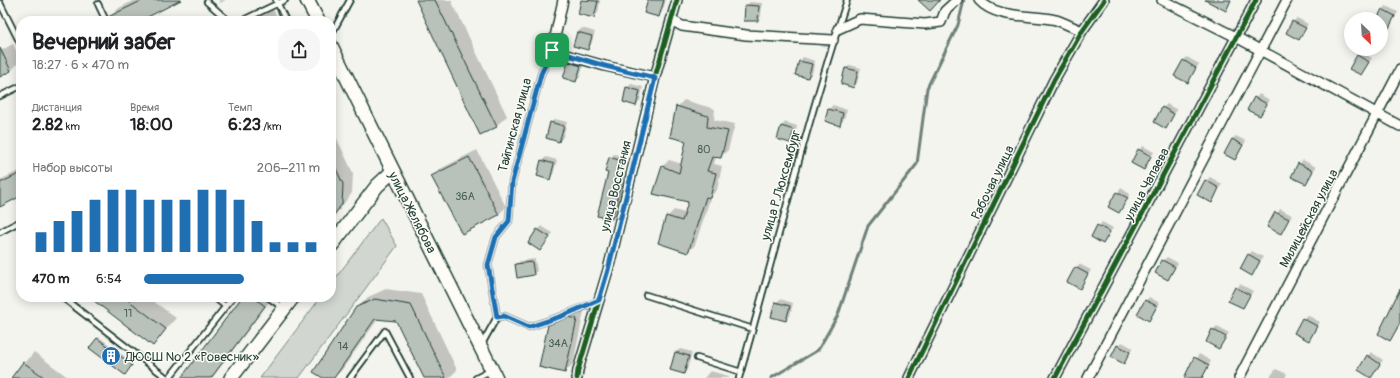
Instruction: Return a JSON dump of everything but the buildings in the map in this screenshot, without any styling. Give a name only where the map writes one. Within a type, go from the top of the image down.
[{"type":"street","points":[[307,0],[315,16]]},
{"type":"street","name":"Тайгинская улица","points":[[552,50],[562,0]]},
{"type":"street","name":"улица Восстания","points":[[577,378],[608,270],[655,78],[677,0]]},
{"type":"street","points":[[838,29],[860,19],[925,24],[941,22],[945,11],[957,0]]},
{"type":"street","points":[[979,0],[984,6],[1017,16],[1056,20],[1082,31]]},
{"type":"street","name":"Рабочая улица","points":[[909,378],[1054,80],[1082,31],[1104,0]]},
{"type":"street","points":[[1162,0],[1261,50],[1400,126]]},
{"type":"street","name":"улица Чапаева","points":[[1055,378],[1256,0]]},
{"type":"street","points":[[1088,378],[1287,0]]},
{"type":"street","points":[[671,20],[682,26],[746,35],[833,40]]},
{"type":"street","points":[[552,50],[605,66],[655,78]]},
{"type":"street","name":"улица Желябова","points":[[336,57],[494,374]]},
{"type":"street","name":"Милицейская улица","points":[[1239,378],[1400,70]]},
{"type":"street","points":[[336,239],[377,186],[392,171]]},
{"type":"street","points":[[232,378],[289,302]]},
{"type":"lane","points":[[250,16],[277,2],[285,0]]},
{"type":"lane","points":[[336,26],[350,0]]},
{"type":"lane","name":"улица Р.Люксембург","points":[[739,378],[785,204],[833,40],[847,0]]},
{"type":"lane","points":[[207,2],[223,16]]},
{"type":"lane","points":[[277,2],[284,16]]},
{"type":"lane","points":[[0,3],[16,35]]},
{"type":"lane","points":[[98,4],[104,16]]},
{"type":"lane","name":"Тайгинская улица","points":[[497,317],[488,265],[496,237],[509,221],[512,182],[541,74],[552,50]]},
{"type":"lane","points":[[0,96],[16,88]]},
{"type":"lane","points":[[0,232],[16,224]]},
{"type":"lane","points":[[646,295],[753,329]]},
{"type":"lane","points":[[481,346],[497,317],[504,316],[529,327],[562,316],[599,300]]},
{"type":"lane","points":[[69,302],[168,378],[229,302]]},
{"type":"lane","points":[[220,302],[225,306]]},
{"type":"lane","points":[[275,302],[284,309]]},
{"type":"lane","points":[[350,378],[385,331],[410,378]]},
{"type":"lane","points":[[697,358],[741,372]]},
{"type":"lane","points":[[476,378],[494,374]]},
{"type":"shaded area","points":[[381,218],[397,246],[299,378],[260,378],[317,302],[336,302],[336,277]]},
{"type":"waterway","points":[[771,378],[818,350],[838,315],[868,226],[917,164],[927,88],[958,25],[964,0]]},
{"type":"cycle path","points":[[577,378],[578,370],[608,270],[655,77],[677,0]]},
{"type":"cycle path","points":[[909,378],[1054,80],[1082,31],[1104,0]]},
{"type":"cycle path","points":[[1055,378],[1256,0]]},
{"type":"place","name":"ДЮСШ № 2 «Ровесник»","points":[[111,356]]},
{"type":"route","points":[[552,50],[605,66],[655,78],[608,270],[599,300],[562,316],[529,327],[504,316],[497,317],[488,265],[496,237],[509,221],[512,182],[541,74],[552,50]]}]
